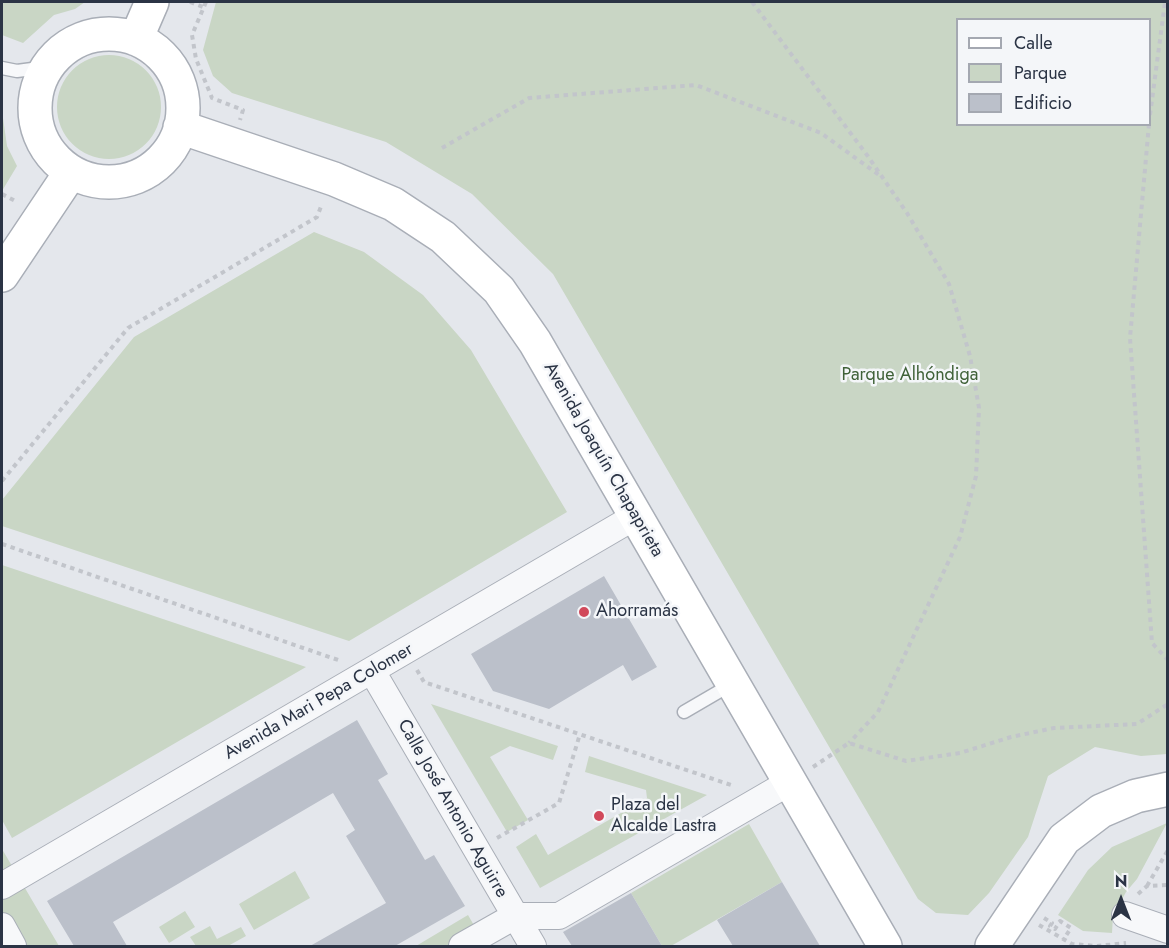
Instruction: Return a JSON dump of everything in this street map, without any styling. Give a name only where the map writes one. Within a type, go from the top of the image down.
[{"type":"street","points":[[136,39],[152,2]]},
{"type":"street","points":[[112,34],[136,39],[154,50],[169,65],[179,85],[183,105],[180,127],[172,147],[157,165],[137,177],[115,182],[92,181],[71,172],[52,156],[39,135],[34,112],[37,87],[47,67],[65,48],[87,37],[112,34]]},
{"type":"street","name":"Avenida Joaquín Chapaprieta","points":[[180,127],[334,179],[393,204],[443,237],[499,290],[535,342],[734,684],[778,789],[885,946]]},
{"type":"street","points":[[2,275],[71,172]]},
{"type":"street","name":"Avenida Mari Pepa Colomer","points":[[2,886],[636,516]]},
{"type":"street","name":"Calle José Antonio Aguirre","points":[[372,671],[533,946]]},
{"type":"street","points":[[462,946],[515,916],[560,916],[778,789]]},
{"type":"street","points":[[992,946],[1064,839],[1101,811],[1136,796],[1167,789]]},
{"type":"street","points":[[1125,915],[1167,930]]},
{"type":"street","points":[[2,926],[13,946]]},
{"type":"lane","points":[[2,68],[17,71],[47,67]]},
{"type":"lane","points":[[684,712],[734,684]]},
{"type":"path","points":[[190,2],[204,7]]},
{"type":"path","points":[[206,2],[192,35],[196,60],[212,98],[243,110],[231,144]]},
{"type":"path","points":[[406,652],[424,682],[580,734],[778,789],[849,743],[878,712],[960,537],[976,476],[979,408],[970,356],[949,284],[882,177],[752,2]]},
{"type":"path","points":[[1151,102],[1165,2]]},
{"type":"path","points":[[442,148],[529,98],[696,85],[820,133],[882,177]]},
{"type":"path","points":[[1149,126],[1130,338],[1152,643],[1167,660]]},
{"type":"path","points":[[2,482],[128,328],[317,217],[334,179]]},
{"type":"path","points":[[2,544],[372,671]]},
{"type":"path","points":[[849,743],[906,761],[960,753],[1011,737],[1054,728],[1137,724],[1167,704]]},
{"type":"path","points":[[476,849],[560,803],[580,734]]},
{"type":"path","points":[[1147,886],[1167,850]]},
{"type":"path","points":[[1033,932],[1041,916],[1052,923],[1050,926],[1055,929],[1060,921],[1071,928],[1063,940]]},
{"type":"path","points":[[1036,923],[1072,944],[1097,946],[1126,943]]},
{"type":"green space","points":[[2,2],[85,2],[75,9],[54,15],[23,43],[2,35]]},
{"type":"green space","name":"Parque Alhóndiga","points":[[216,2],[1167,2],[1167,754],[1141,756],[1095,747],[1048,776],[1028,837],[989,893],[968,915],[936,913],[918,899],[553,274],[472,194],[386,142],[232,93],[213,76],[203,50]]},
{"type":"green space","points":[[109,55],[129,59],[146,70],[157,87],[161,107],[157,127],[146,144],[129,155],[109,159],[89,155],[72,144],[61,127],[57,107],[61,87],[72,70],[89,59]]},
{"type":"green space","points":[[2,111],[7,146],[17,166],[2,191]]},
{"type":"green space","points":[[314,232],[364,252],[423,295],[471,350],[567,512],[349,641],[2,526],[2,500],[134,337]]},
{"type":"green space","points":[[2,565],[306,667],[12,838],[2,820]]},
{"type":"green space","points":[[431,704],[558,746],[553,760],[510,746],[490,757],[528,820],[507,832]]},
{"type":"green space","points":[[589,756],[707,795],[540,888],[516,847],[536,834],[548,855],[647,798],[646,790],[585,772]]},
{"type":"green space","points":[[1167,823],[1137,879],[1126,892],[1113,916],[1112,933],[1083,931],[1058,915],[1088,870],[1112,847]]},
{"type":"green space","points":[[749,824],[782,882],[671,946],[662,946],[631,893]]},
{"type":"green space","points":[[2,849],[59,946],[2,946]]},
{"type":"green space","points":[[295,871],[310,898],[254,930],[239,904]]},
{"type":"green space","points":[[185,911],[195,927],[169,943],[159,927]]},
{"type":"green space","points":[[468,915],[486,946],[416,946]]},
{"type":"green space","points":[[210,926],[217,939],[241,927],[246,936],[228,946],[196,946],[190,937]]},
{"type":"building","name":"Ahorramás","points":[[604,576],[657,667],[632,681],[623,665],[549,709],[493,691],[471,654]]},
{"type":"building","points":[[357,720],[388,774],[378,780],[425,860],[434,855],[465,906],[395,946],[310,946],[386,903],[346,836],[355,830],[333,793],[113,922],[127,946],[74,946],[47,901]]},
{"type":"building","points":[[782,882],[820,946],[733,946],[717,920]]},
{"type":"building","points":[[631,893],[662,946],[572,946],[563,932]]},
{"type":"place","name":"Ahorramás","points":[[584,612]]},
{"type":"place","name":"Plaza del Alcalde Lastra","points":[[599,816]]}]
